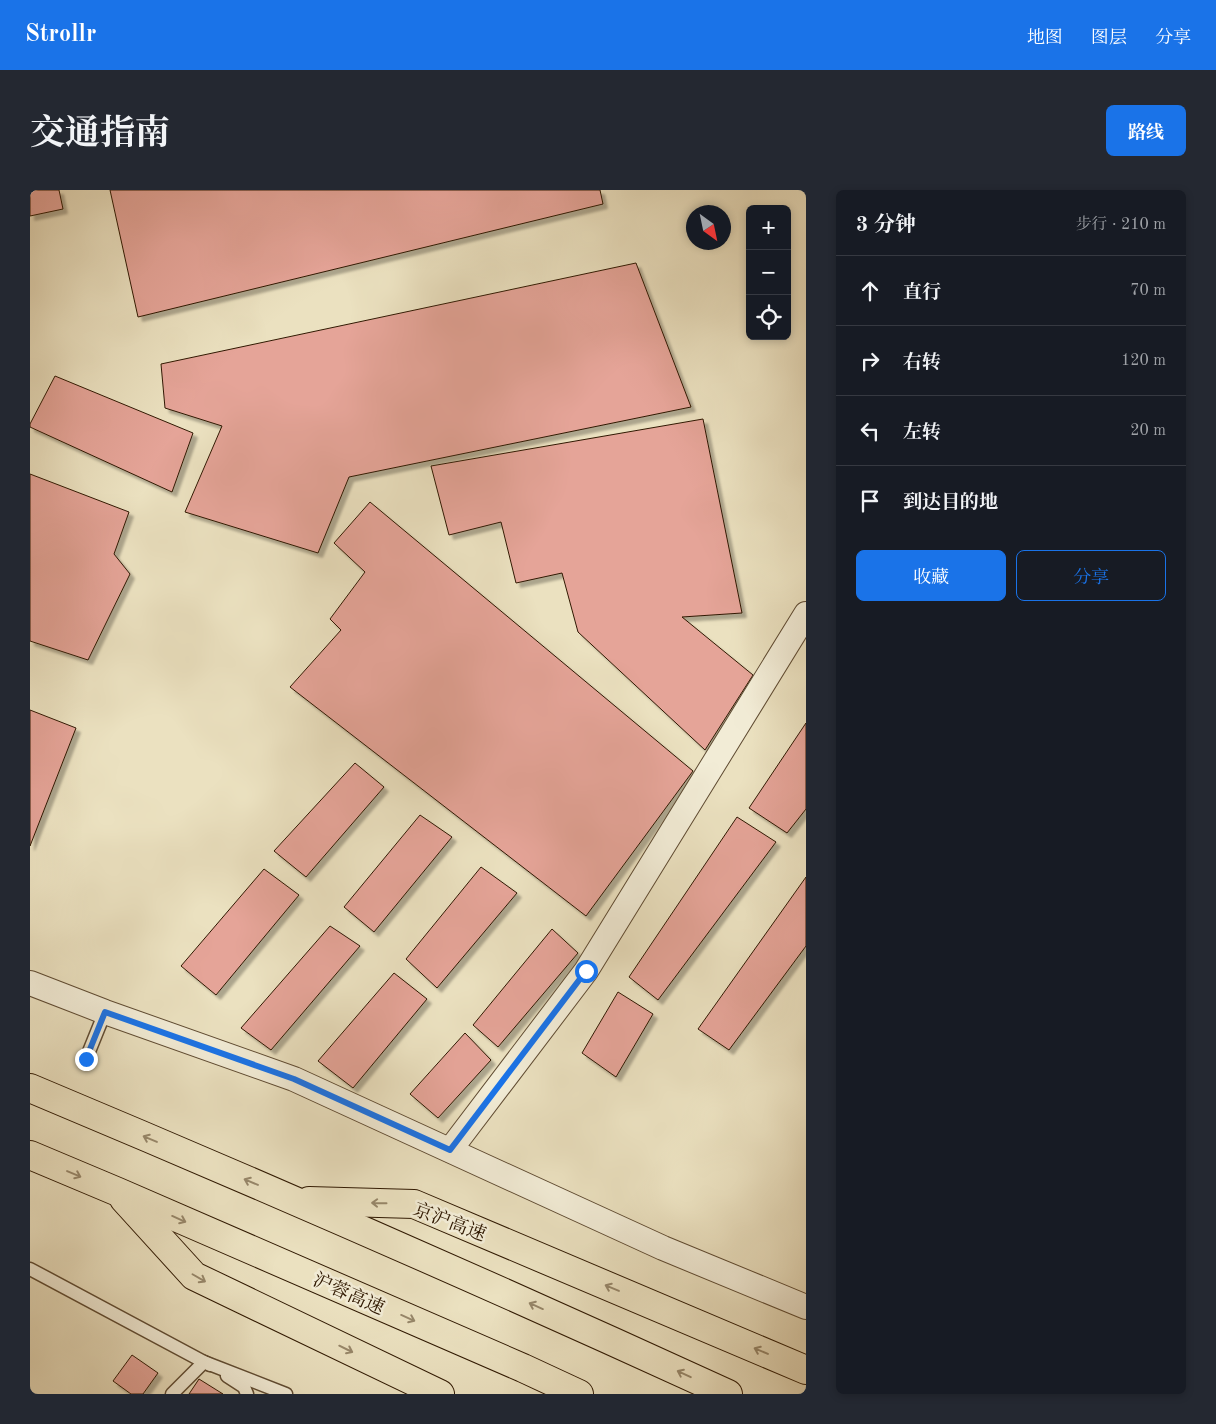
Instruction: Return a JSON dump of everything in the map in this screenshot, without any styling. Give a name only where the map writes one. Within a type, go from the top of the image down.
[{"type":"highway","name":"京沪高速","points":[[30,1088],[296,1201],[414,1204],[806,1370]]},
{"type":"highway","points":[[30,1155],[118,1192],[194,1276],[440,1394]]},
{"type":"highway","name":"沪蓉高速","points":[[118,1192],[579,1394]]},
{"type":"highway","points":[[296,1201],[552,1313],[728,1394]]},
{"type":"street","points":[[450,1150],[586,971],[806,614]]},
{"type":"street","points":[[30,983],[105,1012],[294,1079],[663,1248],[806,1307]]},
{"type":"lane","points":[[86,1059],[105,1012]]},
{"type":"lane","points":[[30,1269],[204,1362],[244,1387],[247,1394]]},
{"type":"lane","points":[[172,1394],[204,1362]]},
{"type":"lane","points":[[204,1362],[286,1394]]},
{"type":"building","points":[[30,190],[59,190],[63,209],[30,216]]},
{"type":"building","points":[[110,190],[600,190],[603,204],[138,317]]},
{"type":"building","points":[[636,263],[691,407],[349,477],[318,553],[185,512],[222,426],[165,408],[161,364]]},
{"type":"building","points":[[55,376],[193,433],[172,492],[30,427]]},
{"type":"building","points":[[703,419],[742,613],[682,617],[753,675],[705,750],[578,632],[562,573],[516,583],[501,522],[449,535],[431,466]]},
{"type":"building","points":[[30,474],[129,512],[114,554],[130,574],[88,660],[30,641]]},
{"type":"building","points":[[370,502],[693,771],[586,916],[290,687],[341,630],[330,619],[365,572],[334,543]]},
{"type":"building","points":[[30,710],[76,728],[30,846]]},
{"type":"building","points":[[806,723],[806,809],[787,833],[749,808]]},
{"type":"building","points":[[355,763],[384,787],[306,877],[274,851]]},
{"type":"building","points":[[420,815],[452,837],[374,932],[344,907]]},
{"type":"building","points":[[737,817],[776,842],[658,1000],[629,977]]},
{"type":"building","points":[[481,867],[517,893],[437,988],[406,959]]},
{"type":"building","points":[[264,869],[299,895],[216,995],[181,966]]},
{"type":"building","points":[[806,877],[806,946],[729,1050],[698,1029]]},
{"type":"building","points":[[330,926],[360,946],[271,1050],[241,1028]]},
{"type":"building","points":[[552,929],[578,953],[498,1047],[473,1025]]},
{"type":"building","points":[[394,973],[427,999],[353,1088],[318,1061]]},
{"type":"building","points":[[618,992],[653,1014],[616,1077],[582,1053]]},
{"type":"building","points":[[465,1033],[491,1060],[438,1118],[410,1094]]},
{"type":"building","points":[[132,1355],[158,1373],[143,1394],[131,1394],[113,1381]]},
{"type":"building","points":[[199,1379],[223,1394],[189,1394]]},
{"type":"route","points":[[86,1059],[105,1012],[294,1079],[450,1150],[586,971]]}]
